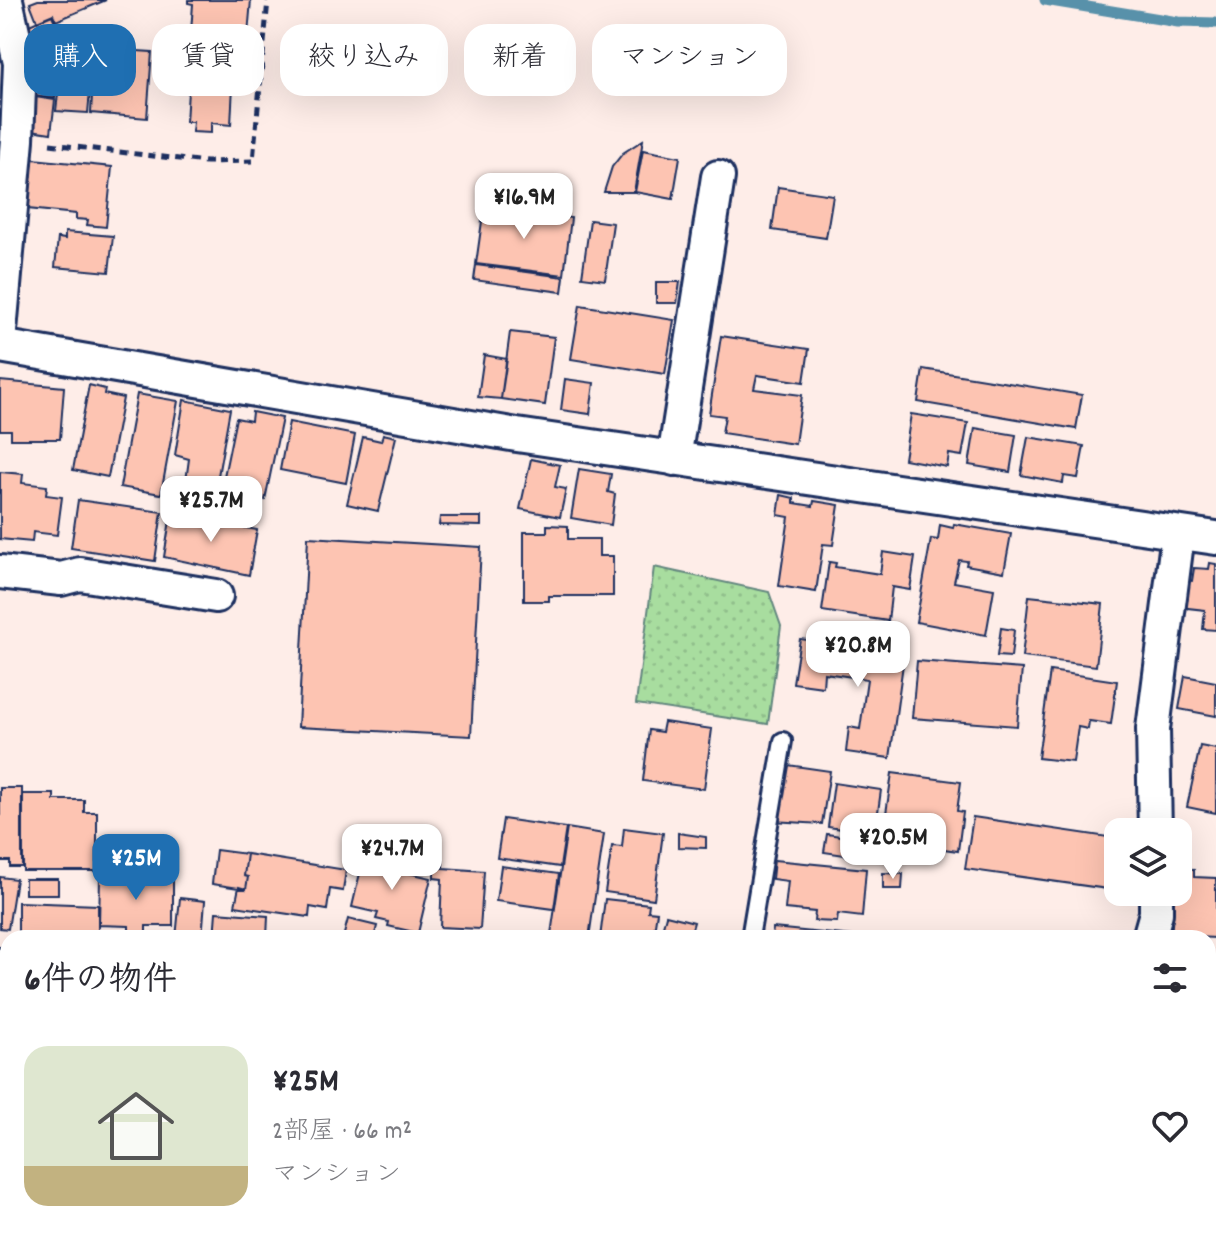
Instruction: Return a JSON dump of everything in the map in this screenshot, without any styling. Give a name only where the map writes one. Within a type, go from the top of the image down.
[{"type":"street","points":[[0,331],[17,140],[20,63],[6,0]]},
{"type":"street","points":[[674,459],[718,177]]},
{"type":"street","points":[[0,346],[502,433],[1216,538]]},
{"type":"street","points":[[1155,818],[1153,729],[1178,534]]},
{"type":"street","points":[[0,572],[61,579],[80,574],[216,596]]},
{"type":"street","points":[[1151,930],[1156,906]]},
{"type":"lane","points":[[751,930],[783,741]]},
{"type":"path","points":[[17,140],[206,162],[253,161],[268,0]]},
{"type":"green space","points":[[654,567],[769,592],[781,626],[768,724],[636,704]]},
{"type":"building","points":[[38,0],[106,0],[56,21],[53,14],[37,21],[30,3]]},
{"type":"building","points":[[188,0],[251,0],[249,24],[192,24],[193,4]]},
{"type":"building","points":[[52,15],[56,24],[31,24]]},
{"type":"building","points":[[136,51],[152,52],[147,118],[91,113],[92,96],[136,96]]},
{"type":"building","points":[[58,96],[90,96],[88,113],[56,111]]},
{"type":"building","points":[[188,96],[232,96],[231,125],[211,123],[211,133],[192,132],[193,122],[186,122]]},
{"type":"building","points":[[35,97],[55,100],[51,133],[31,130]]},
{"type":"building","points":[[643,140],[634,192],[604,192],[612,167],[623,153]]},
{"type":"building","points":[[643,150],[680,157],[673,199],[635,192]]},
{"type":"building","points":[[33,159],[112,167],[106,227],[87,225],[88,220],[76,219],[76,214],[28,209]]},
{"type":"building","points":[[778,187],[833,195],[826,238],[772,230]]},
{"type":"building","points":[[484,207],[571,218],[564,275],[476,264]]},
{"type":"building","points":[[590,220],[613,223],[605,280],[582,277]]},
{"type":"building","points":[[65,232],[113,236],[109,272],[55,267],[58,238],[65,239]]},
{"type":"building","points":[[476,265],[564,277],[562,292],[474,280]]},
{"type":"building","points":[[656,282],[680,282],[677,303],[656,303]]},
{"type":"building","points":[[580,305],[674,320],[665,374],[571,359]]},
{"type":"building","points":[[510,332],[554,337],[545,405],[501,399]]},
{"type":"building","points":[[721,336],[809,349],[804,382],[757,375],[754,389],[802,395],[795,444],[722,433],[725,416],[709,414]]},
{"type":"building","points":[[484,355],[507,359],[501,399],[478,397]]},
{"type":"building","points":[[923,369],[1082,395],[1076,429],[918,402]]},
{"type":"building","points":[[565,379],[594,383],[590,414],[561,410]]},
{"type":"building","points":[[0,381],[64,387],[60,439],[11,439],[11,430],[0,430]]},
{"type":"building","points":[[89,385],[105,389],[104,394],[123,398],[108,477],[73,470]]},
{"type":"building","points":[[137,394],[178,401],[161,494],[120,487]]},
{"type":"building","points":[[184,400],[230,409],[216,487],[186,481],[189,459],[175,455]]},
{"type":"building","points":[[252,412],[282,418],[265,500],[252,497],[251,503],[220,496],[236,418],[251,421]]},
{"type":"building","points":[[911,414],[968,423],[962,456],[949,454],[947,467],[904,459]]},
{"type":"building","points":[[289,422],[355,435],[346,483],[280,470]]},
{"type":"building","points":[[975,428],[1016,435],[1010,472],[969,465]]},
{"type":"building","points":[[383,434],[396,437],[378,511],[347,504],[363,437],[381,441]]},
{"type":"building","points":[[1028,437],[1084,446],[1078,478],[1064,476],[1063,483],[1021,475]]},
{"type":"building","points":[[531,459],[560,465],[555,487],[566,489],[560,517],[520,509]]},
{"type":"building","points":[[579,469],[611,474],[608,492],[615,494],[611,525],[571,518]]},
{"type":"building","points":[[0,472],[23,474],[22,483],[47,486],[46,495],[62,497],[57,535],[33,532],[32,542],[0,539]]},
{"type":"building","points":[[781,495],[794,498],[794,503],[813,506],[814,501],[839,505],[833,545],[823,544],[816,592],[779,586],[789,517],[778,515]]},
{"type":"building","points":[[78,500],[162,512],[155,561],[71,548]]},
{"type":"building","points":[[171,514],[257,530],[249,575],[164,557]]},
{"type":"building","points":[[440,517],[481,517],[481,526],[439,525]]},
{"type":"building","points":[[954,524],[1011,534],[1004,572],[966,565],[967,561],[959,560],[954,582],[994,589],[986,635],[916,622],[931,539],[938,540],[940,525],[953,528]]},
{"type":"building","points":[[547,525],[568,526],[568,539],[599,539],[599,556],[613,556],[613,596],[549,596],[549,601],[524,601],[524,532],[547,532]]},
{"type":"building","points":[[308,537],[481,547],[471,736],[298,727]]},
{"type":"building","points":[[883,552],[915,557],[910,590],[892,587],[888,621],[822,611],[829,562],[836,563],[835,567],[880,574]]},
{"type":"building","points":[[1210,563],[1216,564],[1216,630],[1203,629],[1205,610],[1170,606],[1173,579],[1192,581],[1194,568],[1209,569]]},
{"type":"building","points":[[1029,596],[1103,604],[1096,666],[1022,657]]},
{"type":"building","points":[[1001,628],[1014,630],[1011,657],[997,656]]},
{"type":"building","points":[[800,639],[893,651],[891,663],[903,664],[890,758],[846,752],[849,727],[860,729],[867,679],[824,673],[823,687],[793,683]]},
{"type":"building","points":[[917,661],[1022,669],[1017,726],[912,718]]},
{"type":"building","points":[[1050,671],[1117,681],[1111,724],[1089,721],[1088,729],[1078,727],[1073,762],[1038,758]]},
{"type":"building","points":[[1185,676],[1216,682],[1216,716],[1179,709]]},
{"type":"building","points":[[664,722],[712,729],[704,789],[643,781],[649,730],[662,732]]},
{"type":"building","points":[[1200,746],[1216,749],[1216,813],[1187,807]]},
{"type":"building","points":[[781,764],[830,771],[822,824],[773,821]]},
{"type":"building","points":[[892,773],[961,782],[957,811],[963,812],[958,851],[923,846],[924,840],[900,837],[901,830],[884,827]]},
{"type":"building","points":[[834,783],[881,790],[875,834],[828,827]]},
{"type":"building","points":[[0,788],[22,788],[22,867],[10,867],[10,861],[0,861]]},
{"type":"building","points":[[23,794],[54,794],[54,800],[84,800],[84,812],[97,812],[97,871],[23,871]]},
{"type":"building","points":[[973,817],[1104,836],[1104,888],[965,869]]},
{"type":"building","points":[[503,819],[566,828],[560,867],[497,858]]},
{"type":"building","points":[[567,828],[604,834],[590,930],[552,930]]},
{"type":"building","points":[[624,828],[663,833],[654,899],[605,892],[612,846],[622,847]]},
{"type":"building","points":[[678,833],[706,837],[706,848],[678,847]]},
{"type":"building","points":[[827,834],[874,841],[872,859],[824,852]]},
{"type":"building","points":[[216,850],[247,854],[246,889],[212,884]]},
{"type":"building","points":[[365,852],[411,862],[409,873],[431,878],[419,930],[388,926],[389,922],[376,919],[378,913],[352,907]]},
{"type":"building","points":[[247,854],[346,870],[343,891],[330,889],[327,910],[310,907],[309,917],[235,906],[239,887],[246,889]]},
{"type":"building","points":[[434,860],[443,860],[443,868],[484,871],[480,929],[440,927],[442,879],[434,878]]},
{"type":"building","points":[[774,860],[866,869],[862,917],[838,914],[837,922],[814,921],[815,912],[785,909],[788,881],[772,879]]},
{"type":"building","points":[[501,866],[559,874],[554,909],[496,901]]},
{"type":"building","points":[[1192,870],[1194,877],[1216,878],[1216,930],[1172,930],[1173,914],[1165,914],[1165,906],[1192,906]]},
{"type":"building","points":[[883,873],[903,874],[902,889],[883,889]]},
{"type":"building","points":[[0,877],[16,879],[8,929],[0,928]]},
{"type":"building","points":[[100,877],[173,877],[173,926],[146,926],[146,930],[129,930],[129,926],[99,925]]},
{"type":"building","points":[[25,879],[58,879],[58,894],[25,894]]},
{"type":"building","points":[[180,898],[205,901],[203,930],[177,930]]},
{"type":"building","points":[[605,899],[649,904],[648,911],[657,912],[654,930],[601,930]]},
{"type":"building","points":[[18,902],[98,905],[98,930],[18,930]]},
{"type":"building","points":[[216,912],[268,916],[267,930],[215,930]]},
{"type":"building","points":[[666,915],[694,922],[692,930],[662,930]]},
{"type":"building","points":[[348,919],[377,926],[376,930],[345,930]]},
{"type":"waterway","points":[[1045,0],[1178,22],[1216,23]]}]
